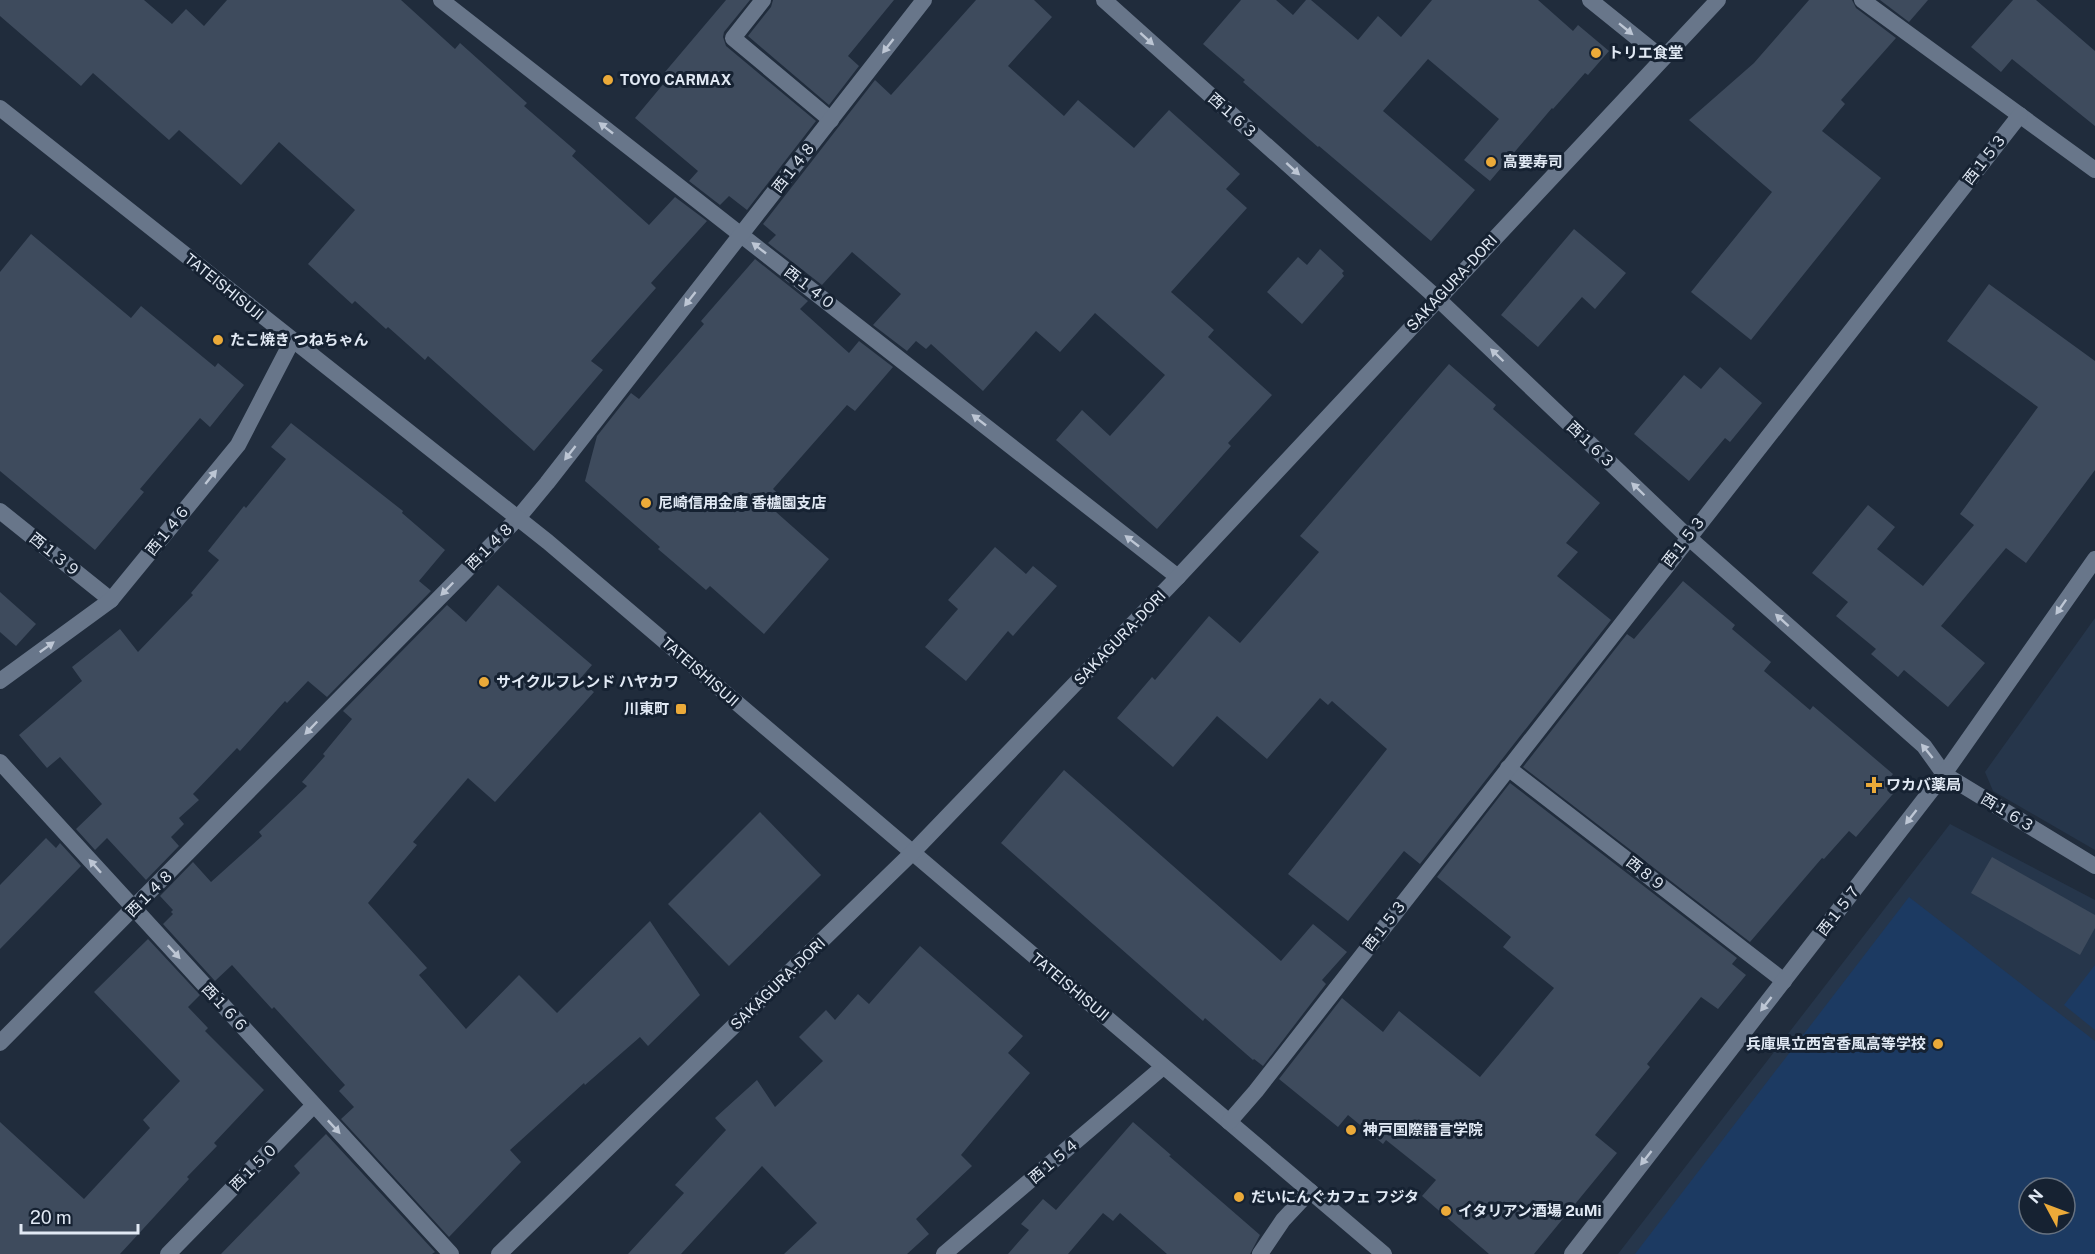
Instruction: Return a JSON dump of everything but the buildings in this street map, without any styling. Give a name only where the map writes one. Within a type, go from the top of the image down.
[{"type":"street","points":[[763,0],[733,38],[831,120]]},
{"type":"street","name":"西１４８","points":[[0,1043],[518,518],[924,0]]},
{"type":"street","name":"西１６３","points":[[1104,0],[1438,299],[1688,537],[1924,746],[1944,774],[2095,866]]},
{"type":"street","points":[[1590,0],[1662,58]]},
{"type":"street","name":"SAKAGURA-DORI","points":[[499,1254],[912,853],[1178,578],[1718,0]]},
{"type":"street","points":[[1862,0],[2095,170]]},
{"type":"street","name":"西１４０","points":[[445,1],[1178,578]]},
{"type":"street","name":"TATEISHISUJI","points":[[0,108],[518,518],[1384,1254]]},
{"type":"street","name":"西１５３","points":[[1229,1122],[1256,1091],[2020,115]]},
{"type":"street","name":"西１４６","points":[[0,681],[111,600],[238,445],[292,341]]},
{"type":"street","name":"西１３９","points":[[0,511],[111,600]]},
{"type":"street","name":"西１５７","points":[[1572,1254],[1944,774],[2095,559]]},
{"type":"street","name":"西１６６","points":[[0,762],[451,1254]]},
{"type":"street","name":"西８９","points":[[1508,768],[1784,981]]},
{"type":"street","name":"西１５４","points":[[944,1254],[1163,1067]]},
{"type":"street","name":"西１５０","points":[[168,1254],[315,1105]]},
{"type":"street","points":[[1260,1254],[1283,1220],[1310,1191]]},
{"type":"shaded area","points":[[2095,618],[2095,850],[1993,791],[1985,772]]},
{"type":"shaded area","name":"兵庫県立西宮香風高等学校","points":[[1950,824],[2095,900],[2095,1254],[1618,1254]]},
{"type":"shaded area","name":"兵庫県立西宮香風高等学校","points":[[1909,897],[2095,1041],[2095,1254],[1635,1254]]},
{"type":"shaded area","points":[[2095,965],[2095,1030],[2064,1005]]},
{"type":"place","name":"トリエ食堂","points":[[1596,53]]},
{"type":"place","name":"TOYO CARMAX","points":[[608,80]]},
{"type":"place","name":"高要寿司","points":[[1491,162]]},
{"type":"place","name":"たこ焼き つねちゃん","points":[[218,340]]},
{"type":"place","name":"尼崎信用金庫 香櫨園支店","points":[[646,503]]},
{"type":"place","name":"サイクルフレンド ハヤカワ","points":[[484,682]]},
{"type":"place","name":"川東町","points":[[681,709]]},
{"type":"place","name":"ワカバ薬局","points":[[1874,785]]},
{"type":"place","name":"兵庫県立西宮香風高等学校","points":[[1938,1044]]},
{"type":"place","name":"神戸国際語言学院","points":[[1351,1130]]},
{"type":"place","name":"だいにんぐカフェ フジタ","points":[[1239,1197]]},
{"type":"place","name":"イタリアン酒場 2uMi","points":[[1446,1211]]}]
